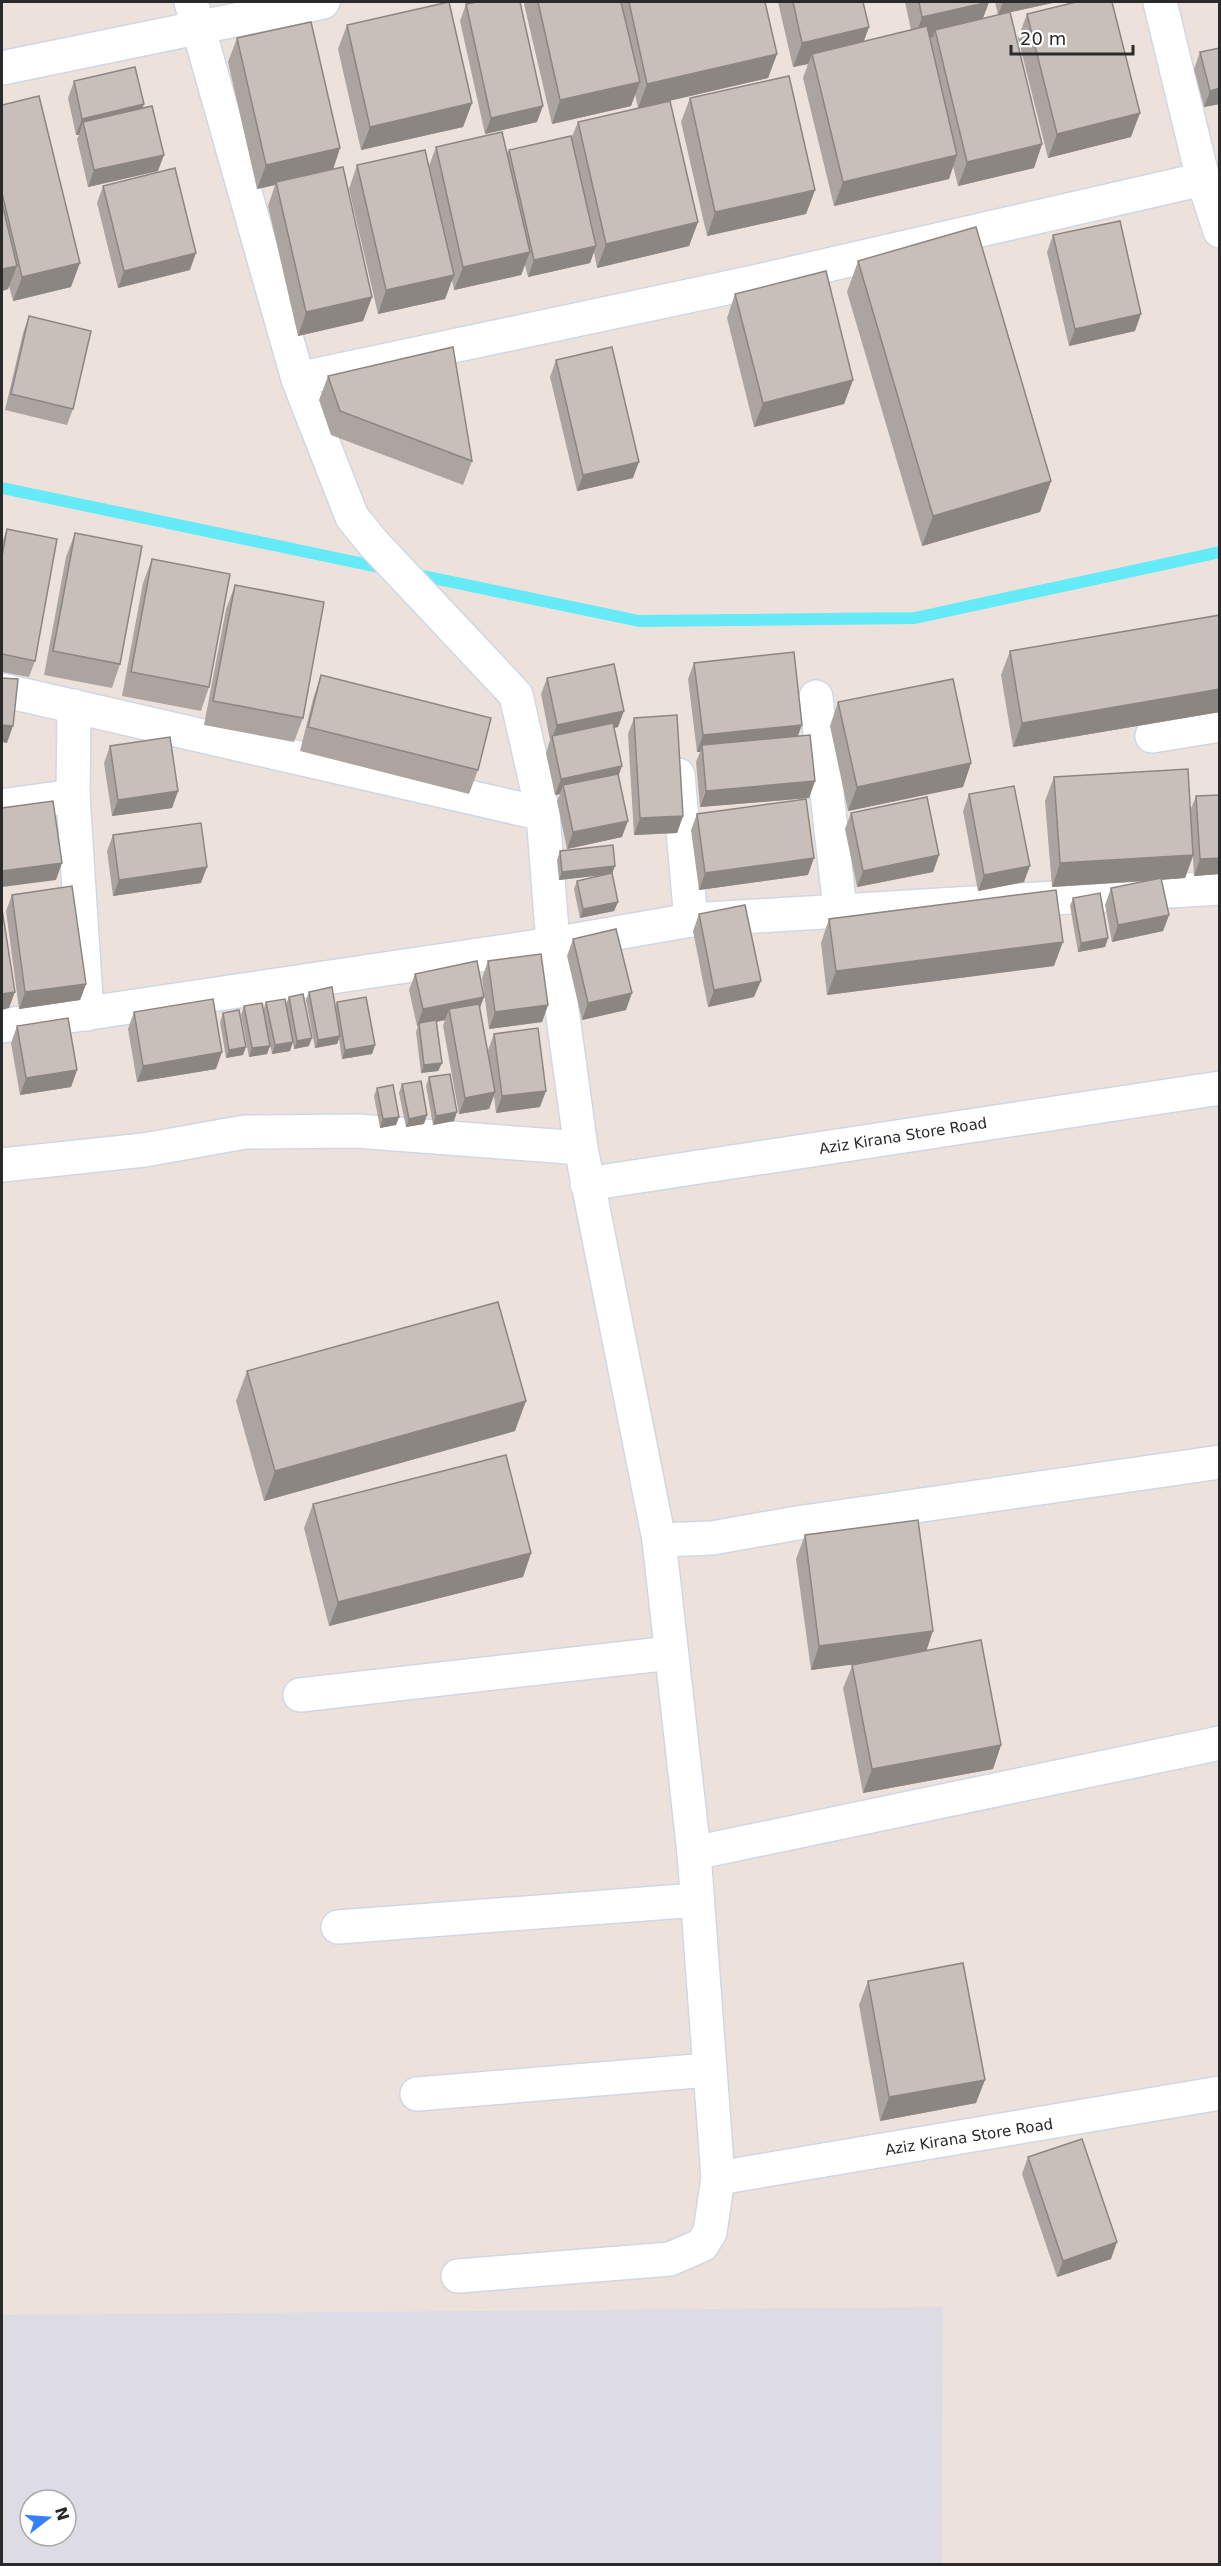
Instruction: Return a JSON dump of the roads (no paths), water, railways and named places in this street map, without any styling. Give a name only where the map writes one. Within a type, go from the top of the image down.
[{"type":"street","points":[[2,68],[194,14],[323,2]]},
{"type":"street","points":[[1160,2],[1203,179],[1220,231]]},
{"type":"street","points":[[194,14],[298,379],[352,517],[374,544],[516,696],[543,814],[553,944],[587,1184],[659,1540],[694,1853],[708,2070],[718,2178],[710,2232],[702,2245],[670,2259],[458,2276]]},
{"type":"street","points":[[298,379],[745,284],[1203,179]]},
{"type":"street","points":[[2,690],[543,814]]},
{"type":"street","points":[[816,697],[840,909]]},
{"type":"street","points":[[74,706],[73,796],[87,1014]]},
{"type":"street","points":[[1152,736],[1220,725]]},
{"type":"street","points":[[676,750],[691,920]]},
{"type":"street","points":[[2,806],[73,796]]},
{"type":"street","points":[[2,1026],[553,944],[691,920],[840,909],[1220,888]]},
{"type":"street","name":"Aziz Kirana Store Road","points":[[587,1184],[1220,1088]]},
{"type":"street","points":[[2,1165],[144,1150],[245,1132],[356,1131],[581,1148]]},
{"type":"street","points":[[659,1540],[712,1538],[1220,1462]]},
{"type":"street","points":[[300,1695],[671,1653]]},
{"type":"street","points":[[694,1853],[1220,1743]]},
{"type":"street","points":[[338,1927],[697,1900]]},
{"type":"street","points":[[417,2094],[708,2070]]},
{"type":"street","name":"Aziz Kirana Store Road","points":[[718,2178],[1220,2093]]},
{"type":"waterway","points":[[2,488],[388,569]]},
{"type":"waterway","points":[[414,574],[639,621],[915,618],[1220,552]]}]
